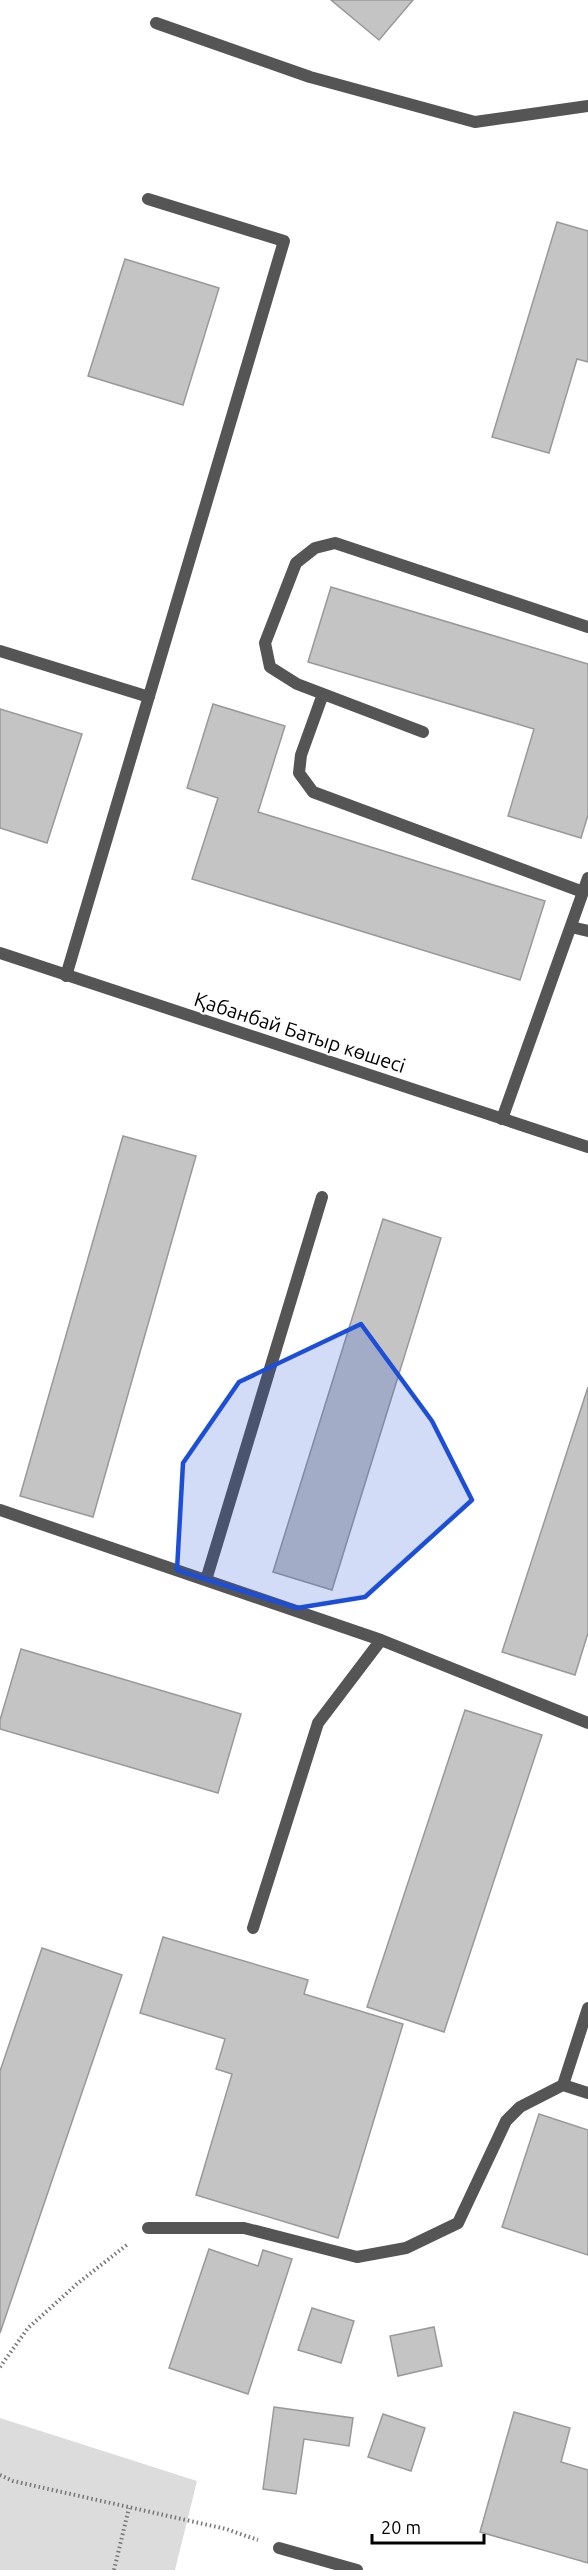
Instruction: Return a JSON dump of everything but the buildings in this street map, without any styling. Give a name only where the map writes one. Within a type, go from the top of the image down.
[{"type":"street","points":[[156,23],[310,77],[475,122],[588,106]]},
{"type":"street","points":[[66,975],[284,241],[148,199]]},
{"type":"street","points":[[423,732],[297,684],[270,667],[265,644],[296,563],[315,548],[335,543],[588,627]]},
{"type":"street","points":[[0,651],[149,697]]},
{"type":"street","points":[[323,694],[301,755],[299,773],[313,792],[583,892]]},
{"type":"street","points":[[502,1119],[588,878]]},
{"type":"street","points":[[571,927],[588,931]]},
{"type":"street","name":"Қабанбай Батыр көшесі","points":[[0,953],[588,1147]]},
{"type":"street","points":[[206,1580],[322,1197]]},
{"type":"street","points":[[0,1510],[381,1640],[588,1723]]},
{"type":"street","points":[[253,1928],[318,1724],[381,1640]]},
{"type":"street","points":[[563,2085],[588,2008]]},
{"type":"street","points":[[148,2228],[244,2228],[357,2257],[406,2248],[458,2223],[506,2121],[520,2107],[563,2085],[588,2093]]},
{"type":"street","points":[[279,2548],[357,2570]]},
{"type":"path","points":[[0,2367],[28,2328],[78,2283],[148,2228]]},
{"type":"path","points":[[0,2475],[13,2481],[226,2529],[279,2548]]},
{"type":"path","points":[[114,2570],[129,2508]]},
{"type":"highlighted area","points":[[361,1324],[432,1421],[472,1500],[365,1597],[297,1608],[177,1570],[183,1463],[239,1382]]},
{"type":"shaded area","points":[[0,2418],[197,2481],[175,2570],[0,2570]]}]
